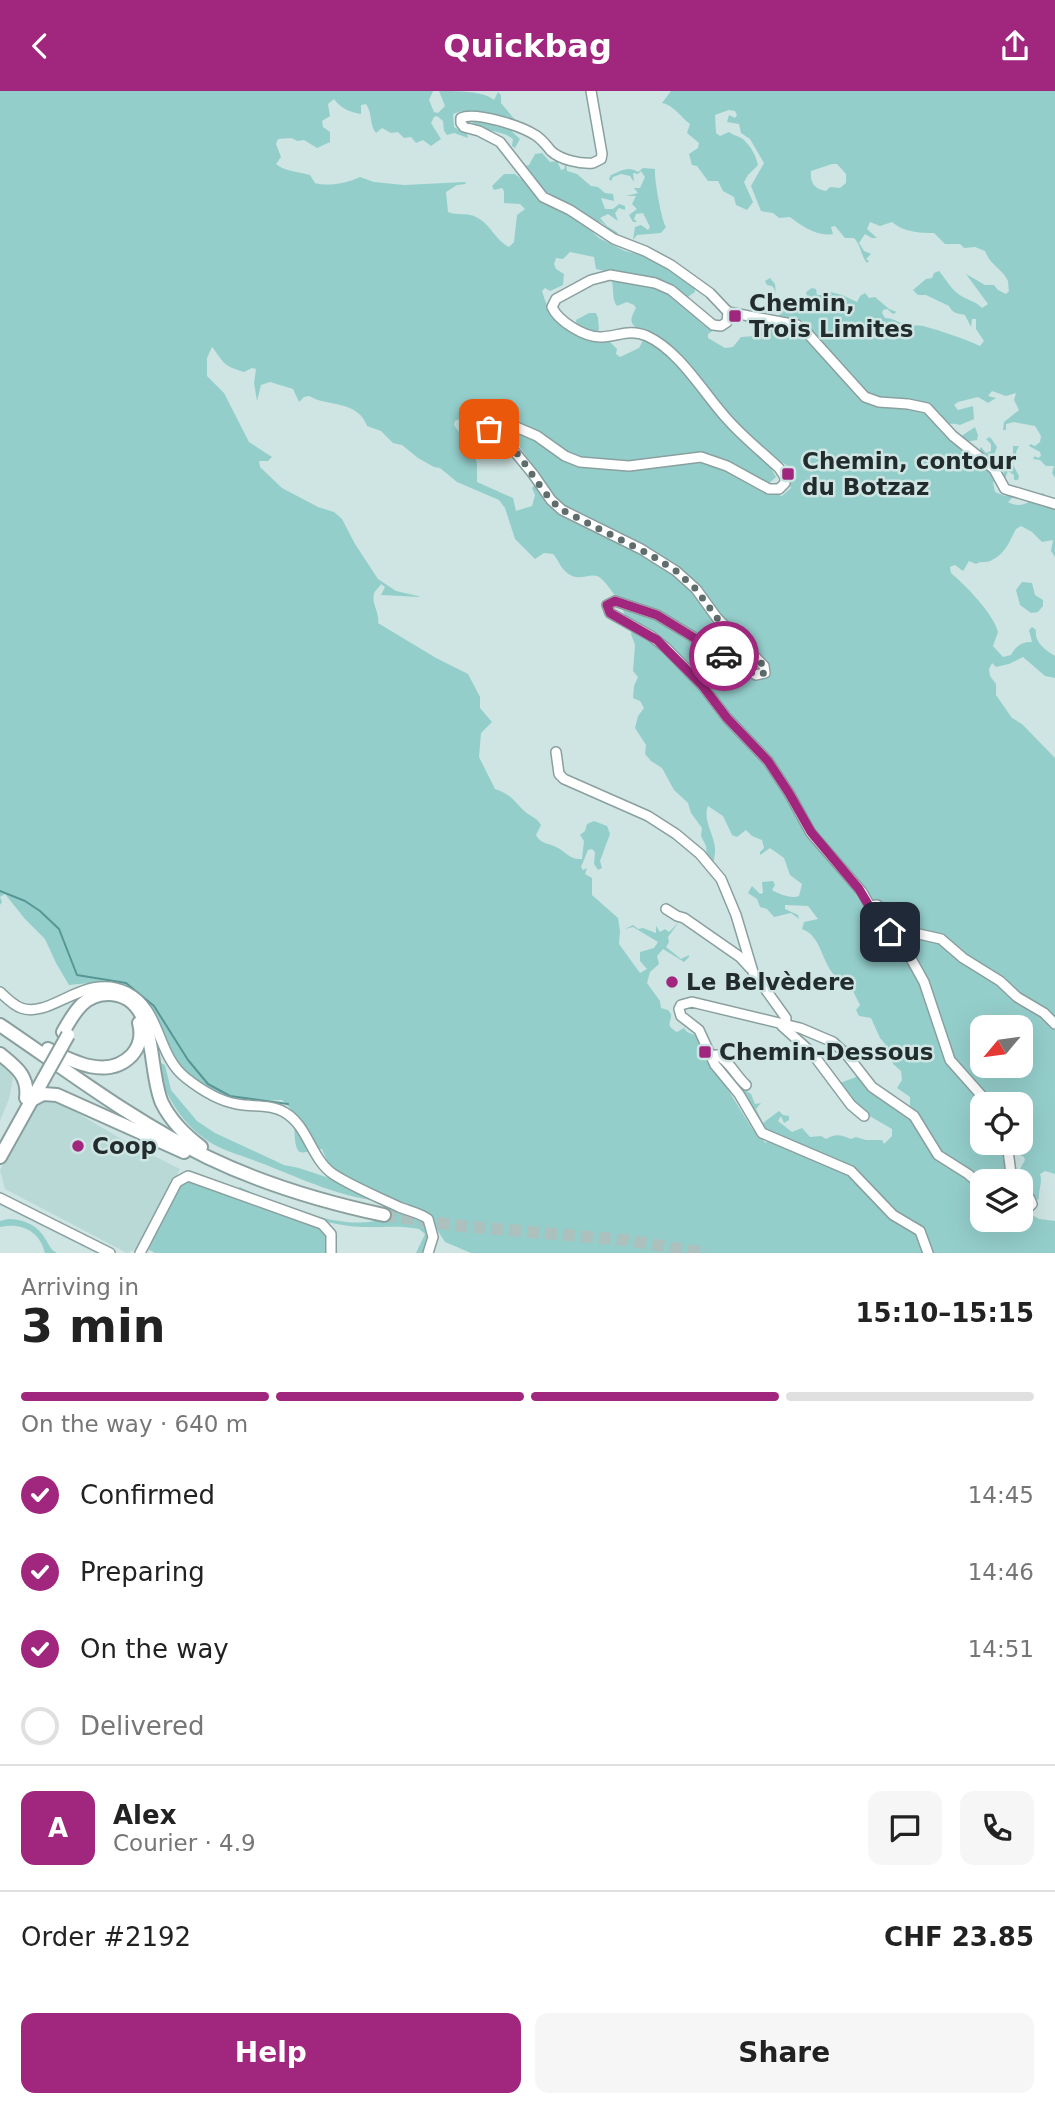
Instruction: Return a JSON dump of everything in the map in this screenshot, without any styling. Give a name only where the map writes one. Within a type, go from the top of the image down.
[{"type":"highway","points":[[0,1144],[42,1076],[76,1009],[89,999],[109,994],[132,1002],[145,1019],[157,1089],[170,1117],[191,1139],[243,1173]]},
{"type":"highway","points":[[42,1046],[80,1065],[110,1067],[123,1062],[135,1051],[140,1041],[141,1028],[130,1008],[117,1001],[106,1000],[94,1003],[85,1010],[65,1034]]},
{"type":"highway","points":[[0,1017],[163,1132]]},
{"type":"highway","points":[[0,1025],[105,1098],[208,1157],[243,1173]]},
{"type":"highway","points":[[0,1054],[23,1076],[28,1100],[0,1157]]},
{"type":"highway","points":[[28,1100],[43,1094],[57,1095],[183,1151],[319,1199],[384,1215]]},
{"type":"street","points":[[591,91],[602,150],[600,159],[593,163],[562,157],[553,153],[535,135],[483,117],[465,116],[461,118],[461,123],[464,127],[488,135],[504,146],[540,194],[614,239],[671,265],[710,293],[728,312],[797,325],[865,397],[879,403],[926,408],[953,436],[994,468],[1005,489],[1055,504]]},
{"type":"street","points":[[728,312],[727,322],[713,325],[671,290],[655,283],[610,275],[591,280],[556,299],[552,307],[562,320],[589,335],[600,337],[624,332],[637,333],[648,336],[665,347],[731,423],[782,472],[785,483],[779,489],[763,487],[727,465],[701,457],[629,466],[580,462],[565,456],[537,436],[486,414],[479,416],[479,421],[505,440],[551,500],[562,510],[649,554],[681,575],[702,595],[717,618],[764,666],[765,673],[756,675],[657,615],[615,601],[607,605],[610,613],[663,645],[768,761],[811,832],[859,889],[876,917],[905,949],[919,971],[931,999],[950,1060],[978,1092]]},
{"type":"street","points":[[556,752],[558,773],[564,779],[648,816],[700,854],[721,879],[736,915],[753,972]]},
{"type":"street","points":[[870,906],[875,904],[880,907],[893,921],[910,932],[941,939],[963,958],[1000,981],[1017,997],[1040,1010],[1055,1024]]},
{"type":"street","points":[[666,909],[740,957],[786,1018],[784,1024]]},
{"type":"street","points":[[0,992],[16,1006],[31,1009],[44,1007],[84,990],[110,987],[125,991],[145,1006],[164,1051],[174,1067],[184,1076],[231,1102],[286,1108],[332,1173],[428,1219],[433,1237],[428,1253]]},
{"type":"street","points":[[928,1253],[920,1230],[893,1215],[851,1171],[762,1133],[738,1094],[718,1069],[699,1030],[679,1013],[679,1009],[683,1003],[694,1003],[784,1024],[811,1032],[837,1045],[872,1087],[912,1114],[938,1156],[970,1176]]},
{"type":"street","points":[[784,1024],[816,1058],[847,1100],[864,1116]]},
{"type":"street","points":[[711,1056],[722,1057],[734,1075],[746,1084]]},
{"type":"street","points":[[140,1253],[177,1182],[188,1175],[324,1226],[331,1234],[331,1253]]},
{"type":"street","points":[[0,1190],[17,1205]]},
{"type":"street","points":[[0,1198],[110,1253]]},
{"type":"shaded area","points":[[0,91],[433,91],[429,100],[434,112],[438,113],[445,106],[439,91],[477,93],[494,100],[498,92],[501,95],[501,103],[516,121],[495,126],[509,129],[520,139],[515,148],[512,146],[513,139],[483,128],[471,120],[490,123],[492,115],[487,113],[467,111],[453,114],[454,127],[467,134],[468,138],[454,133],[447,135],[443,121],[437,116],[434,117],[431,123],[441,139],[431,146],[423,140],[416,143],[411,137],[404,138],[398,132],[391,133],[382,128],[376,133],[366,104],[361,105],[361,114],[346,109],[334,99],[328,104],[330,116],[322,121],[323,127],[330,132],[330,142],[317,148],[304,140],[278,139],[276,144],[281,157],[276,164],[287,170],[310,175],[315,183],[326,185],[360,177],[374,182],[404,185],[465,182],[466,184],[457,185],[446,192],[448,212],[476,217],[509,247],[514,242],[517,215],[525,209],[520,204],[504,203],[502,188],[494,190],[492,186],[504,174],[515,174],[521,179],[522,167],[529,165],[535,154],[542,153],[550,162],[557,161],[561,170],[566,163],[567,171],[577,174],[605,193],[613,194],[614,201],[601,198],[605,209],[613,209],[619,204],[625,206],[625,210],[619,208],[615,213],[618,221],[608,214],[600,218],[618,233],[617,235],[602,223],[583,216],[579,220],[599,238],[625,251],[649,257],[694,286],[695,292],[686,298],[690,308],[700,322],[714,330],[708,334],[708,338],[725,348],[733,347],[741,337],[755,336],[765,327],[783,326],[775,318],[781,314],[778,309],[770,312],[776,296],[777,307],[796,300],[786,307],[786,311],[796,310],[808,300],[806,292],[812,288],[816,289],[817,295],[832,295],[830,292],[857,302],[865,293],[869,298],[875,297],[897,312],[893,314],[887,309],[883,310],[885,318],[930,328],[980,346],[984,341],[976,329],[976,319],[972,319],[971,327],[965,315],[954,312],[949,306],[926,295],[918,295],[913,290],[939,271],[956,292],[982,308],[988,304],[966,274],[985,285],[994,285],[1006,294],[1009,291],[1008,282],[985,251],[975,247],[964,248],[960,244],[945,244],[934,233],[906,230],[892,222],[880,226],[870,222],[867,229],[877,238],[865,234],[859,243],[864,251],[871,254],[866,259],[869,261],[867,263],[854,238],[845,238],[835,226],[831,227],[833,234],[822,234],[804,227],[790,217],[779,218],[773,213],[761,211],[751,186],[764,163],[750,139],[741,133],[739,124],[727,122],[729,115],[735,118],[737,115],[735,111],[729,110],[715,115],[716,133],[720,136],[729,132],[742,139],[753,151],[758,165],[744,182],[753,202],[747,210],[736,205],[734,197],[723,191],[718,181],[708,181],[697,166],[692,165],[689,154],[698,148],[699,143],[687,133],[690,124],[673,108],[662,103],[671,91],[1055,91],[1055,478],[1052,473],[1054,466],[1046,466],[1040,460],[1033,459],[1035,456],[1041,456],[1040,452],[1029,446],[1040,442],[1041,436],[1035,426],[1014,422],[1006,424],[1006,430],[1003,430],[1004,422],[1019,410],[1014,400],[1016,393],[1006,396],[992,391],[988,396],[996,398],[988,403],[978,397],[958,402],[954,405],[958,410],[973,406],[974,419],[960,425],[950,424],[941,428],[947,434],[960,437],[975,427],[977,440],[964,442],[980,454],[981,447],[986,453],[991,451],[991,444],[986,439],[990,437],[997,447],[994,455],[996,459],[1001,460],[1004,455],[1007,458],[1000,464],[990,456],[986,461],[1002,476],[1013,455],[1013,446],[1019,446],[1016,452],[1019,460],[1012,463],[1019,476],[1018,480],[1014,480],[1014,475],[1008,471],[1004,481],[993,482],[995,492],[1005,496],[1015,495],[1008,502],[1018,505],[1043,493],[1046,497],[1040,505],[1055,508],[1055,557],[1051,551],[1053,540],[1042,542],[1021,526],[1016,529],[1004,551],[992,560],[976,564],[969,561],[963,571],[955,565],[950,567],[951,573],[991,617],[998,632],[993,646],[1003,657],[1011,655],[1022,644],[1032,642],[1029,630],[1032,627],[1036,630],[1041,645],[1055,656],[1055,678],[1045,676],[1023,657],[996,667],[992,663],[989,669],[996,684],[996,695],[1012,718],[1022,724],[1055,758],[1055,1174],[1045,1171],[1040,1174],[1039,1199],[1036,1200],[1033,1195],[1033,1169],[1020,1169],[1025,1160],[1020,1155],[1033,1155],[1033,1092],[970,1092],[970,1155],[1004,1155],[1005,1169],[970,1169],[970,1232],[1033,1232],[1033,1216],[1055,1221],[1055,1253],[471,1253],[445,1242],[427,1214],[421,1217],[429,1241],[426,1253],[416,1253],[425,1234],[419,1229],[349,1226],[306,1216],[237,1189],[240,1187],[272,1201],[332,1220],[369,1222],[385,1218],[387,1212],[379,1201],[313,1184],[221,1148],[199,1135],[183,1119],[171,1100],[159,1071],[161,1063],[165,1065],[171,1090],[197,1121],[215,1133],[284,1165],[335,1180],[322,1149],[302,1152],[298,1150],[293,1113],[282,1100],[239,1102],[186,1075],[176,1061],[156,1014],[137,991],[119,984],[100,982],[69,985],[45,939],[5,894],[0,897]],"holes":[[[837,164],[846,174],[846,183],[840,188],[830,187],[826,191],[816,187],[811,179],[811,171]],[[570,252],[594,257],[596,269],[609,272],[617,306],[627,302],[634,305],[636,308],[632,323],[647,333],[639,348],[620,357],[610,342],[587,337],[599,330],[596,313],[589,313],[576,320],[577,326],[573,332],[557,320],[549,310],[542,291],[545,288],[550,291],[563,285],[564,274],[556,269],[554,264],[556,258],[563,259]],[[212,347],[224,363],[231,367],[244,372],[256,369],[254,383],[257,401],[261,385],[270,382],[293,389],[299,402],[309,396],[350,408],[363,418],[367,426],[381,431],[393,443],[402,445],[418,458],[440,468],[457,482],[499,500],[505,508],[515,539],[535,559],[544,553],[553,554],[571,575],[597,576],[605,582],[625,616],[633,622],[633,671],[638,677],[633,698],[640,701],[644,708],[638,716],[635,728],[646,745],[645,754],[662,768],[674,790],[688,803],[691,813],[702,828],[701,836],[706,846],[707,858],[714,864],[715,846],[707,818],[708,806],[723,816],[732,835],[737,837],[746,830],[762,840],[764,848],[760,855],[770,848],[784,858],[790,875],[802,884],[799,896],[789,896],[772,890],[775,885],[773,881],[762,882],[763,893],[760,894],[752,886],[748,893],[757,899],[760,907],[767,909],[774,917],[791,913],[799,919],[798,915],[785,909],[785,905],[808,906],[818,919],[804,922],[802,929],[816,940],[833,973],[849,983],[860,1005],[856,1010],[859,1016],[871,1018],[880,1038],[890,1050],[893,1064],[901,1071],[902,1080],[897,1088],[910,1097],[910,1109],[859,1076],[837,1084],[861,1111],[892,1129],[892,1136],[884,1144],[882,1140],[856,1137],[851,1139],[838,1135],[826,1139],[821,1136],[810,1137],[802,1128],[792,1132],[778,1121],[781,1116],[784,1123],[789,1120],[789,1116],[779,1111],[763,1123],[756,1109],[761,1103],[755,1104],[751,1094],[728,1074],[743,1091],[764,1129],[772,1134],[766,1143],[753,1130],[720,1077],[713,1071],[712,1064],[699,1056],[699,1043],[695,1035],[684,1028],[677,1032],[671,1027],[671,1014],[661,1008],[660,1001],[647,983],[650,972],[659,964],[657,956],[663,949],[684,962],[689,957],[681,959],[666,947],[668,937],[679,922],[669,932],[665,929],[660,932],[656,926],[656,933],[638,929],[633,925],[625,929],[633,927],[658,942],[654,948],[640,952],[640,961],[647,969],[640,973],[619,944],[618,918],[592,895],[592,878],[585,874],[587,868],[583,870],[581,867],[588,850],[592,849],[595,852],[594,864],[598,870],[602,868],[600,861],[610,834],[607,826],[594,821],[587,824],[580,835],[584,841],[582,859],[571,857],[538,838],[536,835],[541,825],[537,819],[523,810],[511,797],[495,789],[479,757],[481,733],[492,722],[480,708],[480,697],[468,674],[378,623],[373,597],[381,584],[385,587],[381,595],[422,597],[396,591],[378,579],[342,519],[334,512],[318,507],[282,488],[260,467],[259,461],[268,461],[272,457],[249,442],[224,393],[207,376],[207,358]],[[473,408],[486,411],[501,424],[495,426],[502,430],[501,434],[505,438],[508,436],[517,444],[532,466],[539,471],[537,487],[535,485],[532,488],[535,495],[532,506],[516,511],[513,498],[477,482],[474,454],[454,425],[459,419],[481,431],[479,425],[469,418],[469,410]],[[773,458],[789,467],[793,473],[794,477],[789,482],[791,488],[782,496],[765,491],[776,477],[768,463]]]},
{"type":"shaded area","points":[[643,168],[655,169],[666,227],[661,233],[637,235],[633,240],[635,227],[641,225],[648,230],[650,227],[643,213],[636,214],[634,219],[637,222],[633,222],[629,215],[637,209],[632,204],[636,196],[626,196],[638,193],[634,188],[640,188],[645,177],[641,171],[638,174],[633,173],[634,182],[630,176],[621,174],[613,177],[611,181],[609,179],[611,175],[624,170],[638,172]]},
{"type":"shaded area","points":[[770,278],[775,284],[776,295],[772,286],[765,281]]},
{"type":"shaded area","points":[[1022,582],[1032,583],[1035,595],[1043,600],[1043,606],[1038,612],[1031,613],[1020,605],[1016,590]]},
{"type":"shaded area","points":[[0,1063],[14,1074],[9,1099],[0,1121]]},
{"type":"shaded area","points":[[43,1102],[55,1102],[67,1107],[180,1169],[139,1248],[127,1253],[5,1189],[0,1170],[34,1109]]},
{"type":"shaded area","points":[[194,1180],[319,1228],[326,1236],[326,1253],[155,1253],[146,1248],[181,1182]]},
{"type":"shaded area","points":[[20,1220],[35,1227],[57,1253],[45,1253],[39,1239],[22,1227],[0,1227],[0,1221]]},
{"type":"waterway","points":[[0,891],[25,901],[59,929],[77,975],[126,983],[154,1006],[188,1060],[208,1084],[230,1096],[288,1104]]},
{"type":"tunnel","points":[[384,1215],[461,1226],[626,1240],[706,1253]]},
{"type":"way so far","points":[[489,429],[500,435],[539,481],[551,500],[562,510],[649,554],[684,578],[702,595],[717,618],[764,666],[765,673],[756,675],[724,656]]},
{"type":"place","name":"Chemin, Trois Limites","points":[[735,316]]},
{"type":"place","name":"Chemin, contour du Botzaz","points":[[788,474]]},
{"type":"place","name":"Le Belvèdere","points":[[672,982]]},
{"type":"place","name":"Chemin-Dessous","points":[[705,1052]]},
{"type":"place","name":"Coop","points":[[78,1146]]},
{"type":"route","points":[[724,656],[657,615],[615,601],[607,605],[610,613],[649,634],[663,645],[768,761],[811,832],[847,873],[874,914],[890,932]]}]
